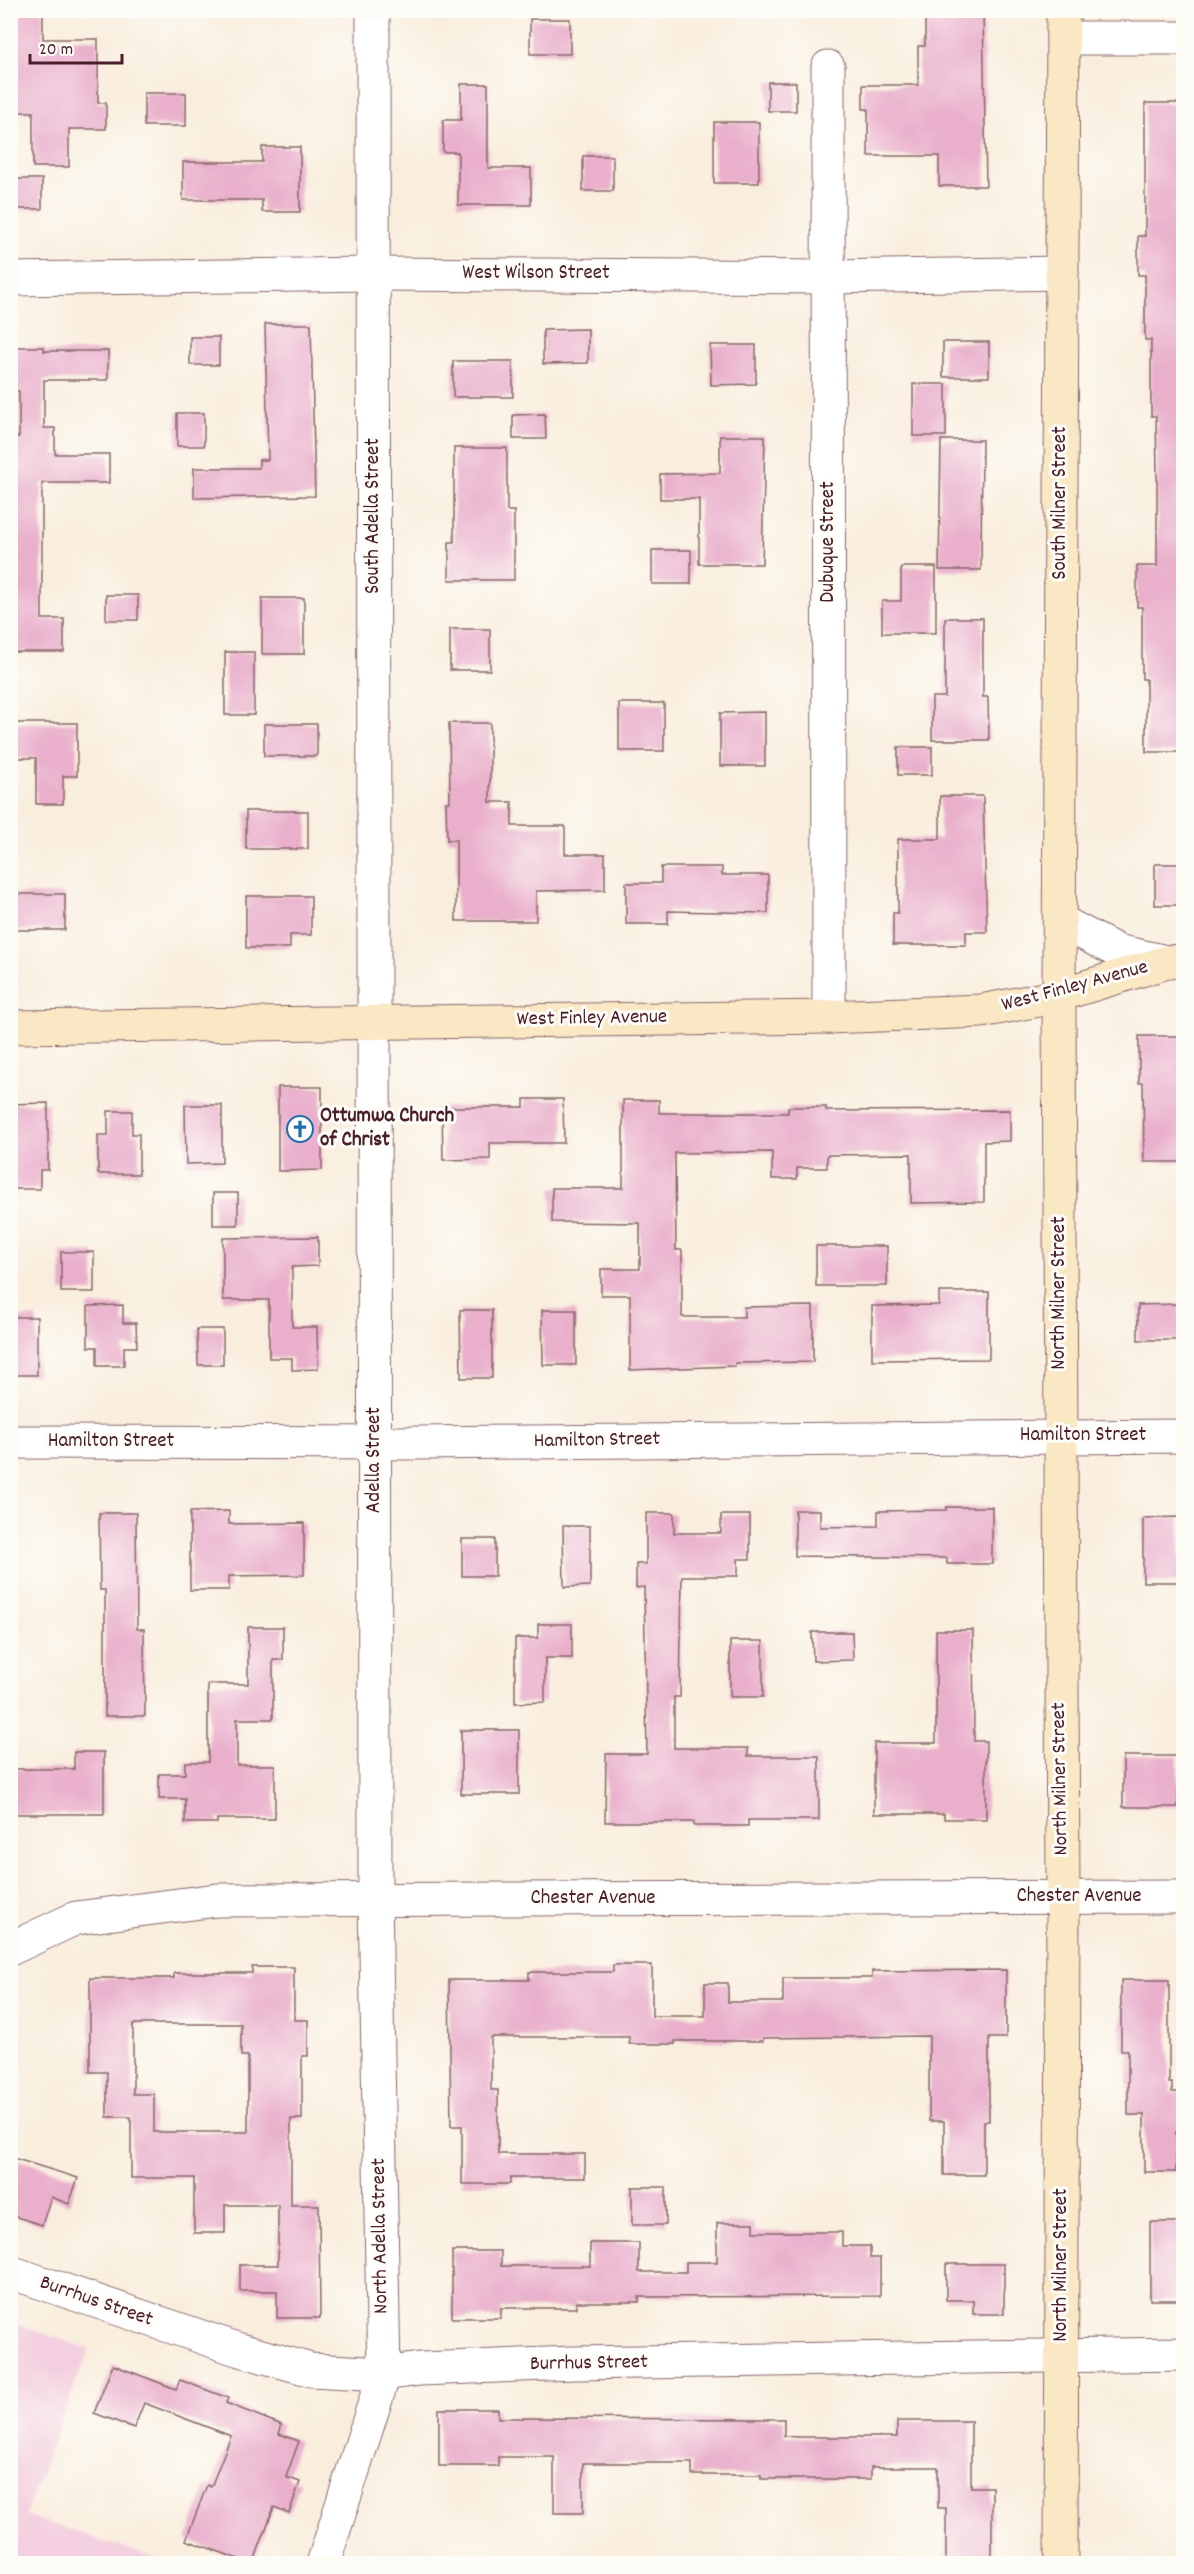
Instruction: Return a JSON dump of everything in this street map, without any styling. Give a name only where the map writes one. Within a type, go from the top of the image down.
[{"type":"main road","name":"South Milner Street","points":[[1059,995],[1063,24]]},
{"type":"main road","name":"West Finley Avenue","points":[[10,1027],[829,1017],[981,1011],[1059,995],[1175,961]]},
{"type":"main road","name":"North Milner Street","points":[[1059,995],[1063,1898],[1061,2564]]},
{"type":"street","name":"South Adella Street","points":[[373,10],[375,1022]]},
{"type":"street","points":[[1063,24],[1184,38]]},
{"type":"street","name":"Dubuque Street","points":[[828,67],[829,1017]]},
{"type":"street","name":"West Wilson Street","points":[[10,279],[374,274],[828,277],[1062,273]]},
{"type":"street","name":"West Finley Avenue","points":[[1060,921],[1117,951],[1175,961]]},
{"type":"street","name":"Adella Street","points":[[375,1022],[375,1899]]},
{"type":"street","name":"Hamilton Street","points":[[10,1442],[375,1443],[1184,1436]]},
{"type":"street","name":"Chester Avenue","points":[[10,1949],[76,1918],[217,1900],[1184,1897]]},
{"type":"street","name":"North Adella Street","points":[[323,2564],[384,2374],[375,1899]]},
{"type":"street","name":"Burrhus Street","points":[[10,2272],[237,2349],[311,2370],[384,2374],[420,2369],[574,2363],[1184,2354]]},
{"type":"shaded area","points":[[11,2322],[89,2349],[25,2515],[169,2563],[11,2563]]},
{"type":"building","points":[[10,10],[43,10],[43,39],[98,39],[98,103],[106,103],[106,129],[69,129],[69,167],[33,167],[33,112],[10,112]]},
{"type":"building","points":[[925,10],[983,10],[986,186],[939,186],[939,156],[868,156],[868,109],[863,109],[863,85],[918,85],[918,46],[925,46]]},
{"type":"building","points":[[530,19],[570,19],[570,54],[530,54]]},
{"type":"building","points":[[768,82],[796,82],[796,111],[768,111]]},
{"type":"building","points":[[461,84],[488,84],[488,168],[531,168],[531,205],[458,205],[458,152],[443,152],[443,120],[461,120]]},
{"type":"building","points":[[144,93],[186,93],[186,126],[144,126]]},
{"type":"building","points":[[1145,103],[1184,103],[1184,752],[1146,752],[1146,679],[1142,679],[1142,607],[1137,607],[1137,566],[1157,566],[1156,416],[1151,416],[1151,340],[1145,340],[1145,275],[1138,275],[1138,236],[1145,236]]},
{"type":"building","points":[[714,122],[759,122],[759,183],[714,183]]},
{"type":"building","points":[[262,147],[300,147],[300,212],[262,212],[262,200],[183,200],[183,162],[262,162]]},
{"type":"building","points":[[583,156],[613,156],[613,191],[583,191]]},
{"type":"building","points":[[10,179],[42,179],[42,209],[10,209]]},
{"type":"building","points":[[265,324],[311,324],[315,496],[194,498],[194,468],[259,468],[259,460],[268,460]]},
{"type":"building","points":[[588,329],[588,363],[543,364],[543,330]]},
{"type":"building","points":[[190,337],[219,337],[219,365],[190,365]]},
{"type":"building","points":[[943,342],[989,342],[989,377],[943,377]]},
{"type":"building","points":[[710,345],[756,345],[756,384],[711,385]]},
{"type":"building","points":[[10,347],[44,347],[44,351],[108,351],[108,380],[44,380],[44,428],[55,428],[55,454],[109,454],[109,483],[42,483],[42,619],[64,619],[64,652],[10,652],[10,437],[19,437],[19,391],[10,391]]},
{"type":"building","points":[[453,361],[513,361],[513,397],[453,397]]},
{"type":"building","points":[[913,384],[946,384],[946,436],[913,436]]},
{"type":"building","points":[[177,413],[204,413],[204,446],[177,446]]},
{"type":"building","points":[[545,414],[546,439],[513,439],[513,415]]},
{"type":"building","points":[[720,436],[765,436],[762,564],[699,564],[699,499],[660,499],[660,474],[720,473]]},
{"type":"building","points":[[941,440],[982,440],[981,570],[939,570]]},
{"type":"building","points":[[454,448],[507,448],[507,511],[514,511],[514,580],[449,580],[449,542],[454,542]]},
{"type":"building","points":[[652,550],[691,550],[691,584],[652,584]]},
{"type":"building","points":[[901,567],[936,567],[936,633],[882,633],[882,601],[901,601]]},
{"type":"building","points":[[106,595],[138,595],[138,620],[106,620]]},
{"type":"building","points":[[262,598],[304,598],[304,654],[262,654]]},
{"type":"building","points":[[945,618],[983,618],[983,697],[988,697],[989,740],[932,740],[932,697],[945,697]]},
{"type":"building","points":[[450,629],[490,629],[490,670],[450,670]]},
{"type":"building","points":[[225,652],[254,652],[254,715],[225,715]]},
{"type":"building","points":[[619,703],[664,703],[664,751],[619,751]]},
{"type":"building","points":[[765,712],[765,766],[720,766],[720,713]]},
{"type":"building","points":[[14,723],[77,723],[77,776],[63,776],[63,804],[36,804],[36,758],[10,758],[10,728],[14,728]]},
{"type":"building","points":[[449,723],[490,723],[490,802],[512,802],[512,826],[565,826],[565,854],[605,854],[605,890],[536,891],[536,921],[456,921],[456,840],[447,840],[446,802],[450,802]]},
{"type":"building","points":[[264,724],[317,724],[317,756],[264,756]]},
{"type":"building","points":[[898,747],[932,747],[932,775],[898,775]]},
{"type":"building","points":[[940,796],[983,796],[987,932],[966,932],[966,945],[893,945],[893,913],[898,913],[898,839],[940,839]]},
{"type":"building","points":[[246,811],[308,811],[308,849],[246,849]]},
{"type":"building","points":[[1155,864],[1184,864],[1184,905],[1155,905]]},
{"type":"building","points":[[661,867],[722,867],[722,875],[768,875],[768,913],[668,911],[668,924],[626,924],[626,883],[661,883]]},
{"type":"building","points":[[10,894],[65,894],[65,930],[10,930]]},
{"type":"building","points":[[246,896],[311,896],[311,935],[290,935],[290,948],[246,948]]},
{"type":"building","points":[[1139,1036],[1184,1036],[1184,1162],[1144,1162],[1143,1083],[1139,1083]]},
{"type":"building","name":"Ottumwa Church of Christ","points":[[278,1087],[322,1087],[322,1170],[278,1171]]},
{"type":"building","points":[[524,1099],[563,1099],[564,1143],[490,1143],[490,1159],[443,1160],[442,1107],[524,1107]]},
{"type":"building","points":[[623,1100],[659,1100],[659,1113],[788,1113],[788,1107],[826,1107],[826,1111],[1010,1110],[1010,1141],[984,1142],[984,1202],[911,1203],[911,1154],[827,1155],[827,1168],[797,1168],[797,1179],[772,1179],[772,1152],[675,1153],[676,1250],[682,1250],[682,1317],[744,1317],[744,1307],[813,1306],[813,1362],[735,1363],[735,1366],[630,1370],[630,1295],[601,1295],[601,1269],[640,1269],[640,1223],[552,1222],[552,1188],[623,1188]]},
{"type":"building","points":[[48,1103],[48,1170],[40,1170],[40,1189],[10,1189],[10,1104]]},
{"type":"building","points":[[185,1105],[222,1105],[222,1163],[186,1164]]},
{"type":"building","points":[[108,1111],[132,1111],[132,1134],[139,1134],[139,1174],[98,1174],[98,1135],[108,1135]]},
{"type":"building","points":[[213,1193],[238,1193],[238,1225],[213,1225]]},
{"type":"building","points":[[318,1237],[318,1266],[292,1267],[292,1327],[317,1327],[318,1369],[292,1370],[292,1358],[269,1358],[269,1300],[223,1300],[223,1238]]},
{"type":"building","points":[[816,1246],[887,1246],[887,1286],[816,1286]]},
{"type":"building","points":[[61,1252],[94,1252],[94,1292],[61,1292]]},
{"type":"building","points":[[939,1292],[989,1292],[989,1359],[872,1360],[872,1306],[939,1305]]},
{"type":"building","points":[[1180,1304],[1181,1340],[1138,1340],[1138,1305]]},
{"type":"building","points":[[123,1305],[123,1323],[136,1323],[137,1347],[124,1347],[124,1366],[97,1366],[97,1347],[88,1347],[88,1306]]},
{"type":"building","points":[[460,1310],[492,1310],[492,1378],[461,1378]]},
{"type":"building","points":[[542,1310],[576,1310],[576,1365],[543,1365]]},
{"type":"building","points":[[10,1317],[37,1317],[37,1375],[10,1375]]},
{"type":"building","points":[[197,1329],[223,1329],[223,1365],[198,1365]]},
{"type":"building","points":[[946,1507],[992,1507],[992,1564],[947,1564],[947,1558],[795,1556],[795,1510],[820,1510],[820,1527],[878,1526],[878,1511],[946,1510]]},
{"type":"building","points":[[229,1511],[229,1524],[304,1523],[304,1575],[229,1576],[229,1590],[190,1590],[190,1512]]},
{"type":"building","points":[[99,1513],[136,1513],[137,1629],[144,1629],[145,1716],[105,1716],[105,1590],[100,1590]]},
{"type":"building","points":[[646,1513],[674,1513],[674,1533],[721,1533],[721,1515],[750,1515],[750,1559],[738,1559],[738,1576],[682,1576],[680,1697],[674,1697],[674,1748],[748,1748],[748,1756],[819,1756],[819,1820],[748,1820],[748,1826],[694,1826],[694,1822],[605,1822],[606,1754],[647,1754],[644,1587],[636,1588],[636,1564],[646,1564]]},
{"type":"building","points":[[1180,1517],[1180,1582],[1143,1582],[1143,1518]]},
{"type":"building","points":[[563,1526],[590,1526],[590,1586],[564,1587]]},
{"type":"building","points":[[462,1539],[495,1539],[495,1576],[462,1576]]},
{"type":"building","points":[[538,1624],[572,1624],[572,1658],[545,1658],[545,1702],[515,1703],[515,1638],[538,1638]]},
{"type":"building","points":[[248,1627],[283,1627],[283,1660],[273,1660],[273,1719],[237,1719],[237,1765],[275,1765],[275,1819],[217,1819],[217,1823],[185,1823],[185,1799],[159,1799],[159,1774],[185,1774],[185,1762],[208,1762],[208,1684],[248,1684]]},
{"type":"building","points":[[936,1630],[973,1630],[974,1741],[986,1741],[986,1819],[944,1819],[944,1814],[874,1814],[874,1743],[936,1743]]},
{"type":"building","points":[[812,1632],[852,1632],[853,1660],[813,1661]]},
{"type":"building","points":[[730,1641],[763,1641],[763,1697],[730,1697]]},
{"type":"building","points":[[461,1730],[519,1730],[519,1794],[461,1794]]},
{"type":"building","points":[[74,1752],[104,1752],[104,1814],[10,1814],[10,1769],[74,1769]]},
{"type":"building","points":[[1123,1756],[1178,1756],[1178,1807],[1123,1807]]},
{"type":"building","points":[[613,1965],[652,1965],[652,2016],[705,2016],[705,1983],[728,1983],[728,2002],[783,2002],[783,1978],[872,1978],[872,1971],[1006,1970],[1006,2038],[989,2038],[989,2121],[984,2121],[984,2175],[944,2175],[944,2121],[929,2121],[929,2036],[763,2038],[763,2041],[675,2041],[675,2044],[629,2044],[629,2037],[491,2037],[491,2090],[498,2090],[498,2154],[585,2154],[585,2178],[510,2178],[510,2184],[462,2184],[462,2126],[451,2126],[449,1980],[529,1980],[529,1972],[613,1972]]},
{"type":"building","points":[[252,1967],[294,1967],[294,2020],[308,2020],[308,2056],[302,2056],[302,2119],[291,2119],[291,2205],[319,2205],[320,2318],[277,2318],[277,2291],[240,2291],[240,2265],[278,2265],[278,2205],[225,2205],[225,2233],[194,2233],[194,2178],[131,2178],[131,2117],[107,2117],[107,2072],[90,2072],[90,1978],[174,1978],[174,1973],[252,1973]],"holes":[[[133,2024],[241,2024],[241,2056],[248,2056],[248,2132],[154,2132],[154,2094],[133,2094]]]},
{"type":"building","points":[[1121,1980],[1169,1980],[1169,2083],[1172,2083],[1172,2092],[1184,2092],[1184,2132],[1176,2132],[1176,2172],[1144,2172],[1144,2115],[1128,2115],[1128,2050],[1121,2050]]},
{"type":"building","points":[[10,2157],[78,2178],[69,2204],[51,2197],[42,2225],[10,2215]]},
{"type":"building","points":[[632,2187],[666,2187],[666,2225],[632,2225]]},
{"type":"building","points":[[1150,2222],[1184,2222],[1184,2300],[1150,2300]]},
{"type":"building","points":[[717,2223],[754,2223],[754,2232],[842,2232],[842,2246],[870,2246],[870,2258],[880,2258],[880,2296],[639,2297],[639,2302],[576,2302],[576,2308],[501,2308],[501,2318],[452,2318],[452,2251],[501,2251],[501,2266],[590,2266],[590,2243],[639,2243],[639,2272],[686,2272],[686,2262],[717,2262]]},
{"type":"building","points":[[946,2264],[1004,2264],[1004,2314],[973,2314],[973,2300],[946,2300]]},
{"type":"building","points":[[113,2365],[176,2389],[180,2380],[228,2398],[226,2403],[282,2425],[279,2434],[299,2441],[286,2477],[300,2482],[289,2513],[274,2507],[253,2564],[186,2540],[207,2485],[211,2487],[231,2436],[144,2403],[134,2428],[94,2413]]},
{"type":"building","points":[[439,2409],[498,2409],[498,2418],[784,2419],[784,2436],[797,2437],[897,2437],[897,2421],[971,2421],[971,2487],[992,2487],[992,2564],[946,2564],[946,2508],[938,2508],[938,2467],[871,2467],[871,2479],[761,2479],[761,2475],[692,2475],[692,2463],[583,2463],[583,2513],[554,2513],[554,2457],[498,2457],[498,2466],[439,2466]]},
{"type":"place","name":"Ottumwa Church of Christ","points":[[300,1129]]}]
